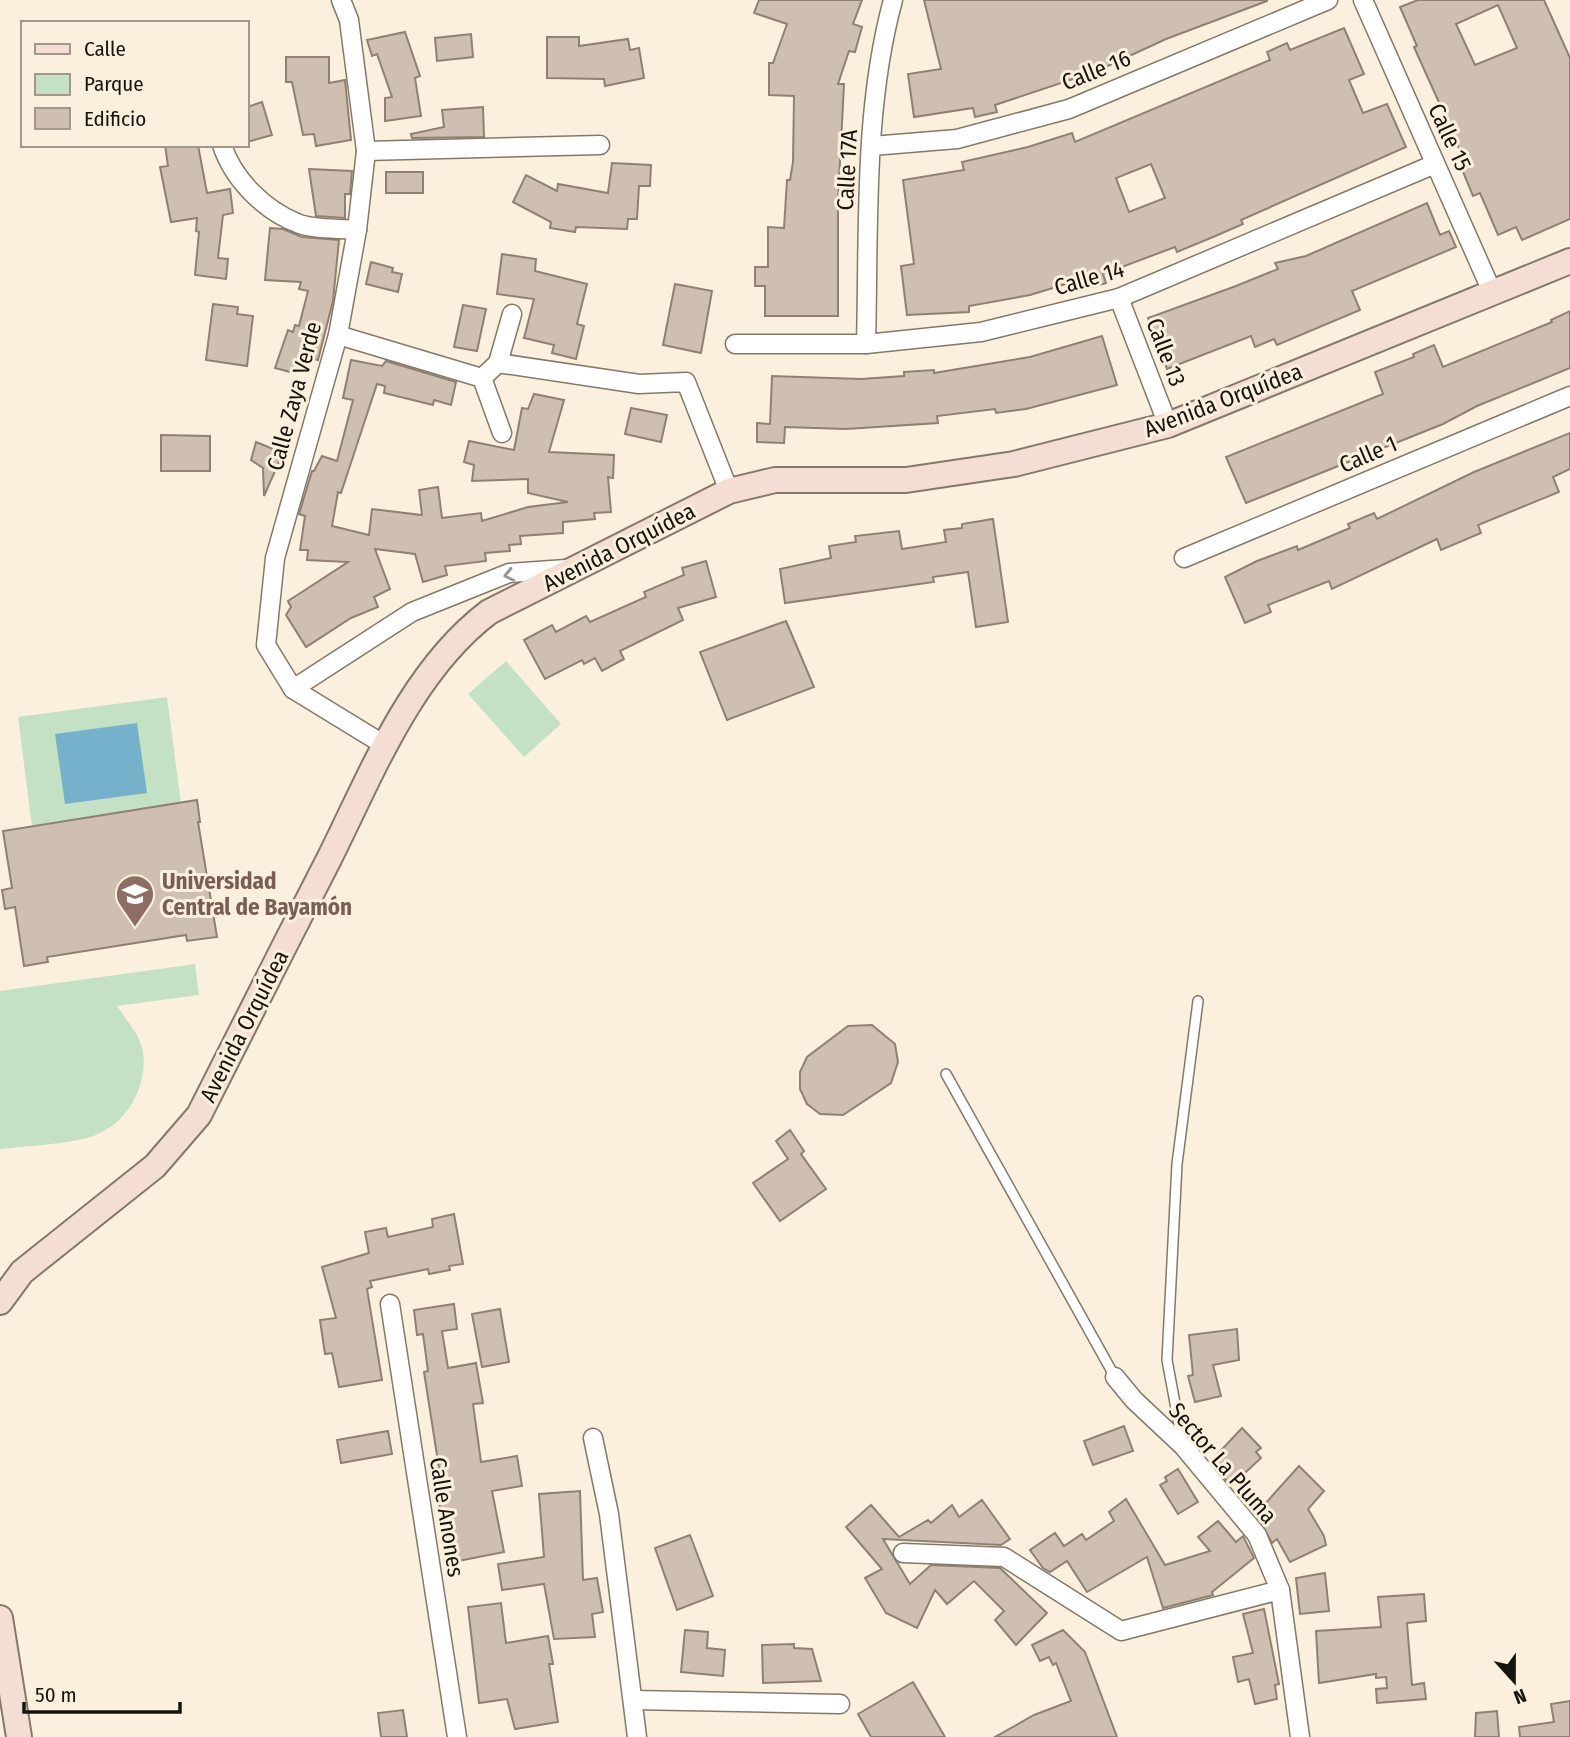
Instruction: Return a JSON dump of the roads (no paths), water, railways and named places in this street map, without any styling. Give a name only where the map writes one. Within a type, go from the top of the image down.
[{"type":"street","name":"Calle Zaya Verde","points":[[341,0],[349,20],[366,151],[357,230],[338,335],[275,558],[266,645],[293,689],[386,746]]},
{"type":"street","name":"Calle 17A","points":[[866,344],[872,146],[881,45],[893,0]]},
{"type":"street","name":"Calle 16","points":[[872,146],[957,139],[1069,108],[1328,0]]},
{"type":"street","name":"Calle 15","points":[[1363,0],[1493,294]]},
{"type":"street","points":[[366,151],[600,145]]},
{"type":"street","points":[[223,147],[227,160],[258,200],[298,224],[357,230]]},
{"type":"street","name":"Calle 14","points":[[735,344],[866,344],[981,332],[1119,298],[1435,164]]},
{"type":"street","name":"Avenida Orquídea","points":[[0,1302],[22,1272],[155,1166],[199,1115],[386,746],[436,661],[462,632],[489,612],[729,491],[775,480],[906,480],[1014,464],[1168,425],[1570,261]]},
{"type":"street","name":"Calle 13","points":[[1119,298],[1168,425]]},
{"type":"street","points":[[482,378],[498,363],[512,314]]},
{"type":"street","points":[[338,335],[482,378]]},
{"type":"street","points":[[498,363],[639,384],[686,382],[729,491]]},
{"type":"street","points":[[482,378],[502,433]]},
{"type":"street","name":"Calle 1","points":[[1184,558],[1570,396]]},
{"type":"street","points":[[293,689],[412,612],[509,573],[577,568]]},
{"type":"street","name":"Calle Anones","points":[[390,1304],[457,1737]]},
{"type":"street","name":"Sector La Pluma","points":[[1115,1377],[1134,1400],[1183,1446],[1257,1535],[1280,1590],[1300,1737]]},
{"type":"street","points":[[593,1438],[609,1514],[637,1737]]},
{"type":"street","points":[[903,1553],[1004,1557],[1121,1631],[1280,1590]]},
{"type":"street","points":[[0,1618],[19,1737]]},
{"type":"street","points":[[633,1700],[840,1704]]},
{"type":"lane","points":[[1183,1446],[1167,1360],[1177,1164],[1198,1001]]},
{"type":"lane","points":[[946,1074],[1115,1377]]},
{"type":"water","points":[[137,723],[147,793],[65,804],[55,734]]},
{"type":"place","name":"Universidad Central de Bayamón","points":[[135,928]]}]
